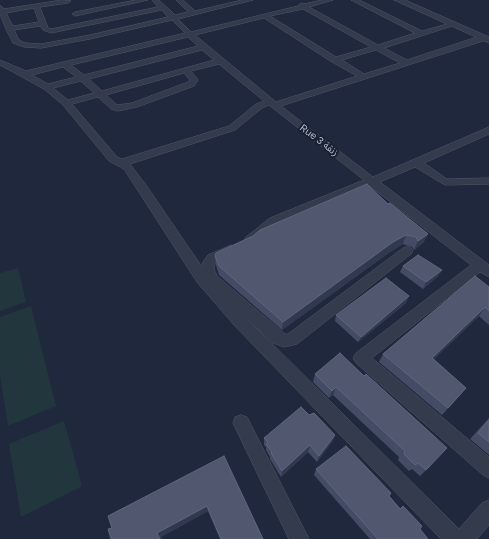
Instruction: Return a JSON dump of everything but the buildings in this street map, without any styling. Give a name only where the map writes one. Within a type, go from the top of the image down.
[{"type":"street","points":[[99,0],[105,8]]},
{"type":"street","points":[[74,14],[145,0]]},
{"type":"street","name":"Rue 3 زنقة","points":[[155,0],[203,47],[272,104],[484,269]]},
{"type":"street","points":[[179,0],[193,13]]},
{"type":"street","points":[[209,0],[217,8]]},
{"type":"street","points":[[25,74],[64,64],[97,46],[172,18],[246,0]]},
{"type":"street","points":[[293,0],[406,64]]},
{"type":"street","points":[[97,46],[81,26],[67,1],[0,10],[18,43],[31,46],[97,46],[189,34],[330,0]]},
{"type":"street","points":[[354,0],[422,34]]},
{"type":"street","points":[[398,0],[487,37]]},
{"type":"street","points":[[410,0],[487,37]]},
{"type":"street","points":[[36,6],[45,29],[49,31],[81,26],[163,8]]},
{"type":"street","points":[[265,16],[362,77]]},
{"type":"street","points":[[9,29],[43,23]]},
{"type":"street","points":[[336,60],[453,24]]},
{"type":"street","points":[[121,163],[232,128],[259,106],[272,104],[406,64],[487,37]]},
{"type":"street","points":[[47,87],[203,47]]},
{"type":"street","points":[[66,103],[220,61]]},
{"type":"street","points":[[0,62],[47,87],[66,103],[113,159],[128,167],[202,278],[239,321],[455,539]]},
{"type":"street","points":[[64,64],[83,78],[114,107],[128,107],[191,84],[194,80],[186,70]]},
{"type":"street","points":[[407,251],[288,341],[278,338],[212,279],[208,265],[212,258],[248,242],[270,223],[416,163],[489,130]]},
{"type":"street","points":[[416,163],[444,182],[489,181]]},
{"type":"street","points":[[484,269],[361,358],[489,469]]},
{"type":"street","points":[[240,423],[298,539]]},
{"type":"street","points":[[464,539],[489,510]]},
{"type":"shaded area","points":[[18,268],[26,302],[0,311],[0,273]]},
{"type":"shaded area","points":[[31,306],[56,406],[8,426],[0,375],[0,317]]},
{"type":"shaded area","points":[[64,421],[82,486],[21,517],[9,444]]}]
